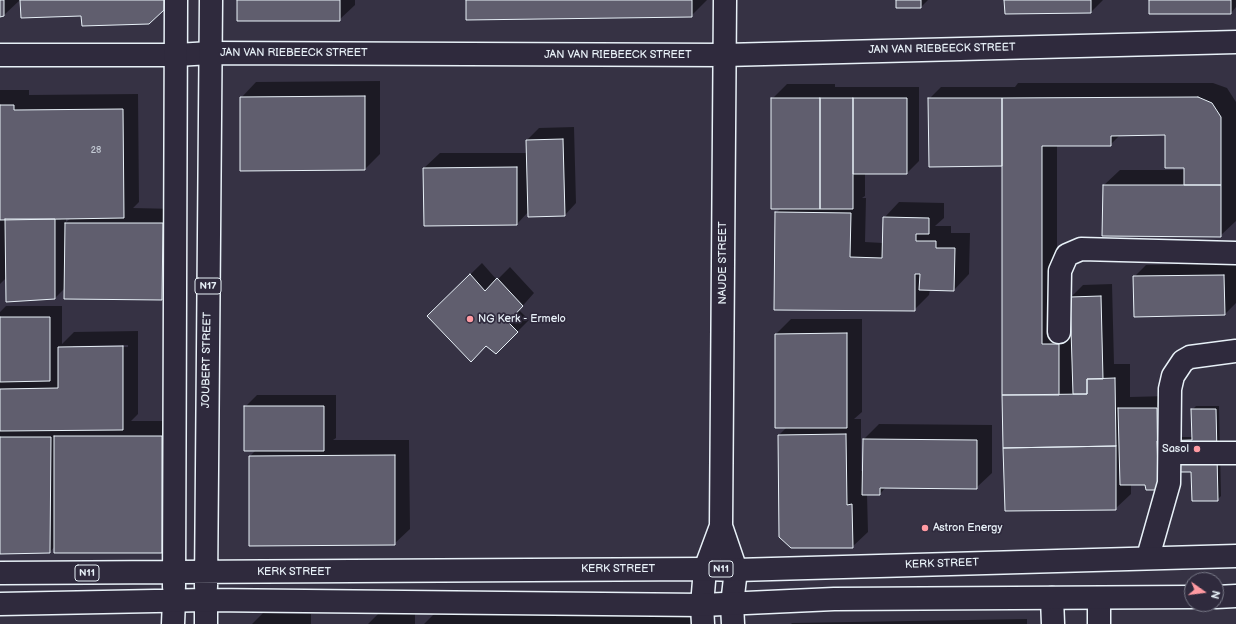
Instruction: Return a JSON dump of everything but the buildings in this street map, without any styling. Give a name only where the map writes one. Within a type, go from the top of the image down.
[{"type":"main road","points":[[174,624],[176,0]]},
{"type":"main road","name":"JOUBERT STREET","points":[[206,624],[205,573],[211,0]]},
{"type":"main road","name":"NAUDE STREET","points":[[725,0],[721,526],[736,570]]},
{"type":"main road","name":"JAN VAN RIEBEECK STREET","points":[[0,55],[176,55],[211,53],[725,55],[1236,42]]},
{"type":"main road","points":[[1059,332],[1060,271],[1067,255],[1080,249],[1236,253]]},
{"type":"main road","points":[[1148,558],[1169,483],[1170,390],[1173,376],[1183,361],[1190,357],[1236,351]]},
{"type":"main road","points":[[1170,453],[1236,453]]},
{"type":"main road","name":"NAUDE STREET","points":[[703,614],[705,569],[721,526]]},
{"type":"main road","name":"KERK STREET","points":[[0,573],[736,570],[1236,556]]},
{"type":"main road","points":[[733,614],[736,570]]},
{"type":"main road","points":[[1224,596],[1236,596]]},
{"type":"main road","points":[[0,604],[206,600],[733,614],[834,599],[1184,597]]},
{"type":"main road","points":[[1052,598],[1053,624]]},
{"type":"main road","points":[[1099,598],[1099,624]]},
{"type":"place","name":"NG Kerk - Ermelo","points":[[470,319]]},
{"type":"place","name":"Sasol","points":[[1197,449]]},
{"type":"place","name":"Astron Energy","points":[[925,528]]}]
